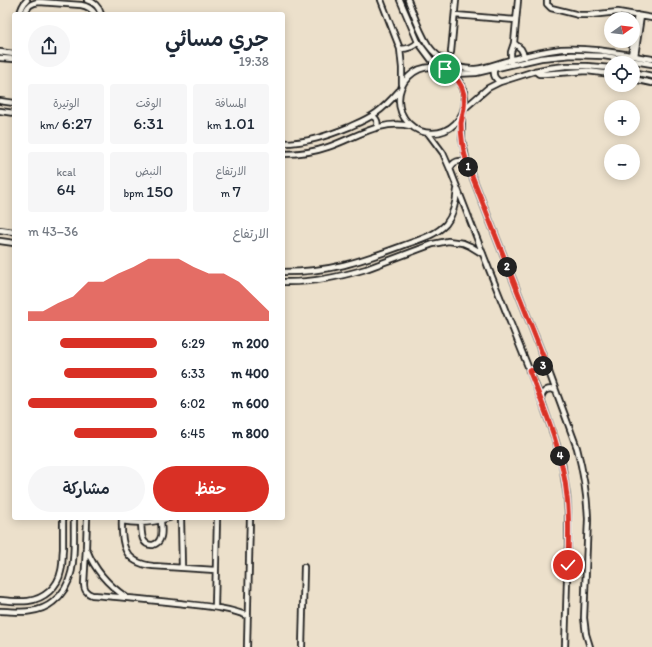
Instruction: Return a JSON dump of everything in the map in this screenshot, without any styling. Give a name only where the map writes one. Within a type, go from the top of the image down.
[{"type":"street","points":[[20,12],[21,8],[27,0]]},
{"type":"street","points":[[86,0],[95,4],[101,12]]},
{"type":"street","points":[[381,0],[400,49],[402,84]]},
{"type":"street","points":[[400,0],[418,42],[436,66]]},
{"type":"street","points":[[408,0],[418,28],[427,44],[434,52],[451,64],[468,69],[475,69],[525,59],[553,50],[593,49],[633,56],[634,48]]},
{"type":"street","points":[[451,52],[456,0]]},
{"type":"street","points":[[511,62],[518,0]]},
{"type":"street","points":[[547,0],[547,4],[551,8],[573,14],[590,16],[604,14]]},
{"type":"street","points":[[26,12],[30,4],[34,2],[57,2],[84,6],[93,12]]},
{"type":"street","points":[[455,15],[516,20]]},
{"type":"street","points":[[640,16],[652,18]]},
{"type":"street","points":[[400,49],[410,48],[418,42]]},
{"type":"street","points":[[514,43],[521,49],[525,59]]},
{"type":"street","points":[[0,52],[10,55]]},
{"type":"street","points":[[0,58],[10,55]]},
{"type":"street","points":[[525,59],[588,55],[612,57],[652,64]]},
{"type":"street","points":[[640,57],[652,59]]},
{"type":"street","points":[[454,74],[494,70],[511,62]]},
{"type":"street","points":[[411,127],[403,117],[398,104],[399,91],[408,76],[416,70],[426,66],[436,66],[454,74],[461,84],[465,97],[462,115],[462,139],[467,163],[545,361],[577,448],[584,476],[588,519],[584,618],[586,634],[590,647]]},
{"type":"street","points":[[464,109],[488,88],[500,82],[535,71],[566,66],[604,67]]},
{"type":"street","points":[[494,70],[495,78],[500,82]]},
{"type":"street","points":[[535,71],[539,74],[587,71],[604,73]]},
{"type":"street","points":[[640,73],[652,76]]},
{"type":"street","points":[[640,80],[652,83]]},
{"type":"street","points":[[285,143],[318,138],[344,129],[372,116],[383,108],[399,91]]},
{"type":"street","points":[[0,101],[12,103]]},
{"type":"street","points":[[0,111],[12,113]]},
{"type":"street","points":[[285,154],[303,153],[318,150],[376,128],[395,124],[411,127],[428,133],[437,133],[447,130],[455,124],[462,115]]},
{"type":"street","points":[[372,116],[378,121],[376,128]]},
{"type":"street","points":[[428,133],[442,153],[458,188],[540,399],[563,469],[568,512],[565,647]]},
{"type":"street","points":[[450,169],[457,161],[467,163]]},
{"type":"street","points":[[285,272],[314,270],[344,265],[430,236],[442,228],[451,216],[456,203],[458,188]]},
{"type":"street","points":[[0,230],[12,232]]},
{"type":"street","points":[[430,236],[433,238],[433,244]]},
{"type":"street","points":[[0,241],[12,243]]},
{"type":"street","points":[[285,282],[313,281],[336,278],[366,270],[440,242],[455,241],[470,246],[483,254]]},
{"type":"street","points":[[529,370],[534,371],[540,369],[544,365],[545,361]]},
{"type":"street","points":[[540,399],[545,391],[552,389],[556,391]]},
{"type":"street","points":[[0,600],[35,600],[45,594],[56,583],[62,567],[63,520]]},
{"type":"street","points":[[0,611],[26,612],[38,610],[50,604],[60,595],[68,583],[72,570],[74,520]]},
{"type":"street","points":[[87,520],[84,584],[86,591],[92,595],[126,597],[215,607],[232,610],[248,616]]},
{"type":"street","points":[[141,523],[143,540],[147,544],[153,545],[158,543],[161,538],[161,520],[141,523],[122,520],[122,541],[127,552],[134,560],[147,565],[215,570]]},
{"type":"street","points":[[181,520],[182,568]]},
{"type":"street","points":[[215,607],[217,520]]},
{"type":"street","points":[[247,647],[250,520]]},
{"type":"street","points":[[86,548],[93,564],[103,578],[126,597]]},
{"type":"street","points":[[302,647],[304,567]]},
{"type":"route","points":[[445,69],[454,74],[461,84],[465,97],[461,123],[464,155],[545,361],[544,365],[540,369],[536,371],[529,370],[562,463],[568,512],[568,565]]}]
